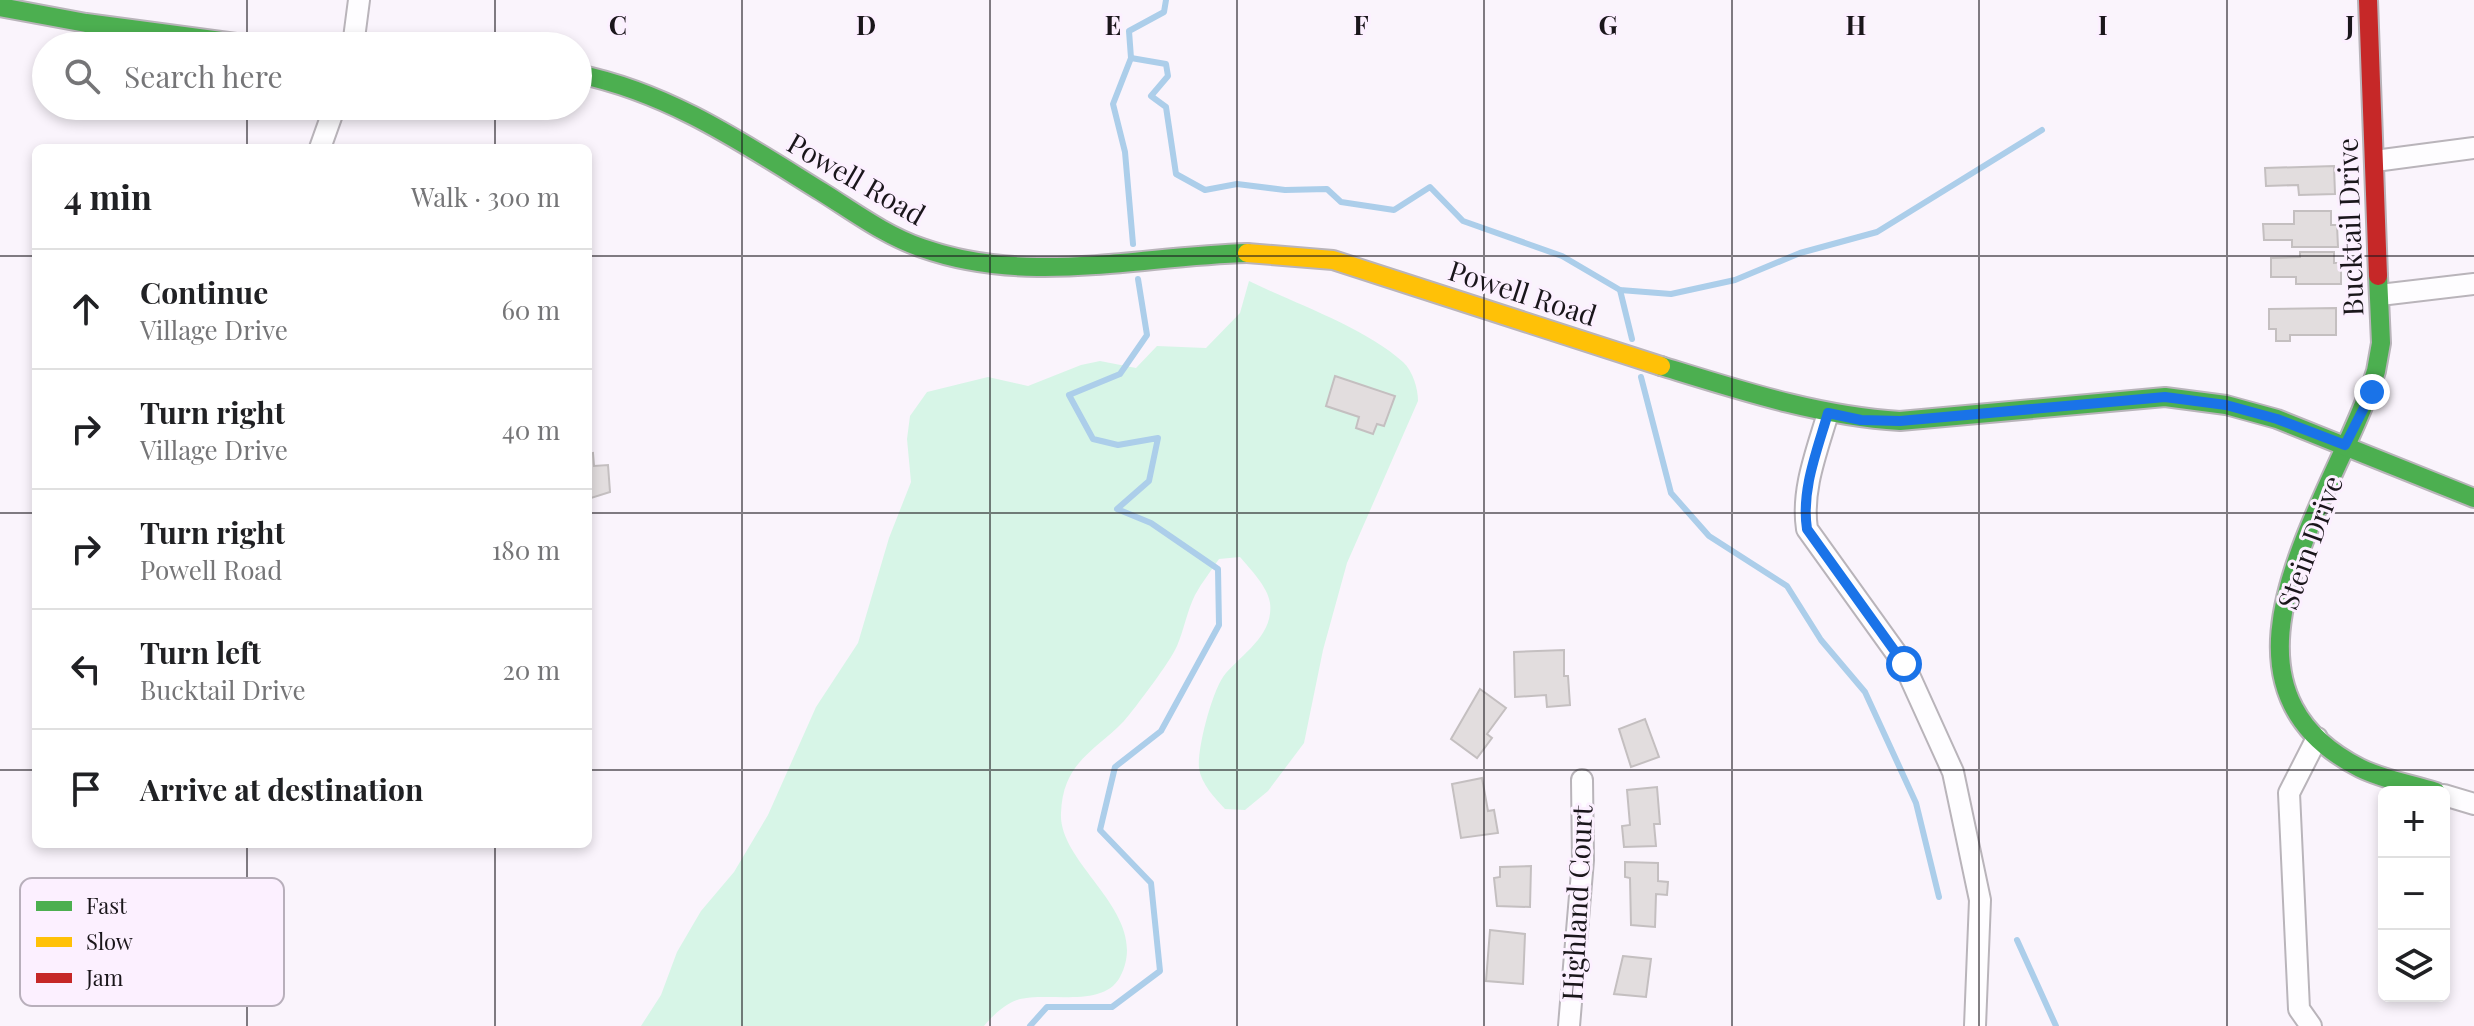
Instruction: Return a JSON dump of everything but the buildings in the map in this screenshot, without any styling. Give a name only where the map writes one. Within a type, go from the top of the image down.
[{"type":"street","points":[[355,32],[359,0]]},
{"type":"street","name":"Bucktail Drive","points":[[2345,445],[2372,392],[2381,343],[2368,0]]},
{"type":"street","points":[[0,7],[166,32]]},
{"type":"street","name":"Powell Road","points":[[592,77],[614,81],[673,104],[878,227],[930,251],[997,266],[1056,269],[1250,250],[1301,254],[1333,260],[1679,372],[1861,420],[1900,421],[2165,397],[2226,405],[2277,419],[2474,498]]},
{"type":"street","points":[[321,144],[330,120]]},
{"type":"street","points":[[2375,161],[2474,148]]},
{"type":"street","points":[[2380,295],[2474,284]]},
{"type":"street","points":[[1828,413],[1808,485],[1804,508],[1807,529],[1904,664],[1953,772],[1980,900],[1975,1026]]},
{"type":"street","name":"Stein Drive","points":[[2345,445],[2288,591],[2279,624],[2278,662],[2290,698],[2317,738],[2359,767],[2418,786]]},
{"type":"street","points":[[2311,1026],[2299,1009],[2289,793],[2317,738]]},
{"type":"street","name":"Highland Court","points":[[1569,1026],[1583,860],[1582,780]]},
{"type":"street","points":[[2450,797],[2474,804]]},
{"type":"green space","points":[[1249,281],[1350,327],[1387,349],[1410,370],[1418,401],[1347,563],[1323,650],[1304,743],[1268,791],[1245,810],[1225,809],[1205,785],[1199,768],[1203,733],[1221,680],[1263,633],[1270,614],[1266,591],[1240,557],[1219,559],[1195,595],[1177,646],[1160,673],[1124,721],[1082,760],[1067,781],[1061,813],[1064,833],[1115,911],[1124,932],[1127,954],[1120,977],[1112,987],[1088,996],[1017,1000],[999,1011],[984,1026],[641,1026],[661,995],[677,952],[701,911],[734,872],[768,815],[816,707],[858,643],[889,538],[911,482],[907,439],[910,416],[927,392],[988,377],[1028,386],[1081,365],[1100,361],[1136,368],[1157,346],[1206,348],[1240,313]]},
{"type":"waterway","points":[[1133,244],[1125,152],[1113,104],[1131,58],[1129,31],[1164,12],[1166,0]]},
{"type":"waterway","points":[[1131,58],[1166,64],[1168,76],[1151,96],[1166,107],[1176,174],[1205,190],[1237,184],[1285,190],[1327,189],[1341,202],[1394,210],[1430,187],[1463,221],[1562,256],[1620,290],[1671,294],[1735,280],[1800,253],[1877,232],[2042,130]]},
{"type":"waterway","points":[[1030,1026],[1047,1007],[1112,1007],[1160,971],[1151,883],[1100,830],[1115,767],[1161,731],[1219,625],[1218,569],[1151,523],[1117,509],[1149,481],[1158,438],[1118,445],[1093,439],[1069,395],[1120,374],[1147,335],[1138,279]]},
{"type":"waterway","points":[[1620,290],[1632,339]]},
{"type":"waterway","points":[[1641,377],[1671,493],[1709,536],[1787,586],[1821,640],[1865,692],[1916,803],[1939,897]]},
{"type":"waterway","points":[[2017,940],[2056,1026]]},
{"type":"traffic: fast","points":[[0,7],[154,32]]},
{"type":"traffic: fast","points":[[592,78],[675,107],[734,138],[883,230],[922,248],[962,259],[1043,267],[1247,253]]},
{"type":"traffic: fast","points":[[2378,276],[2381,343],[2376,371],[2290,582],[2280,636],[2285,686],[2310,731],[2360,768],[2414,786]]},
{"type":"traffic: fast","points":[[1661,366],[1809,408],[1900,421],[2165,397],[2226,405],[2277,419],[2474,498]]},
{"type":"traffic: slow","points":[[1247,253],[1333,260],[1661,366]]},
{"type":"traffic: jam","points":[[2368,0],[2378,276]]},
{"type":"route","points":[[1904,664],[1807,529],[1804,508],[1808,485],[1828,413],[1861,420],[1900,421],[2165,397],[2226,405],[2277,419],[2345,445],[2372,392]]}]
